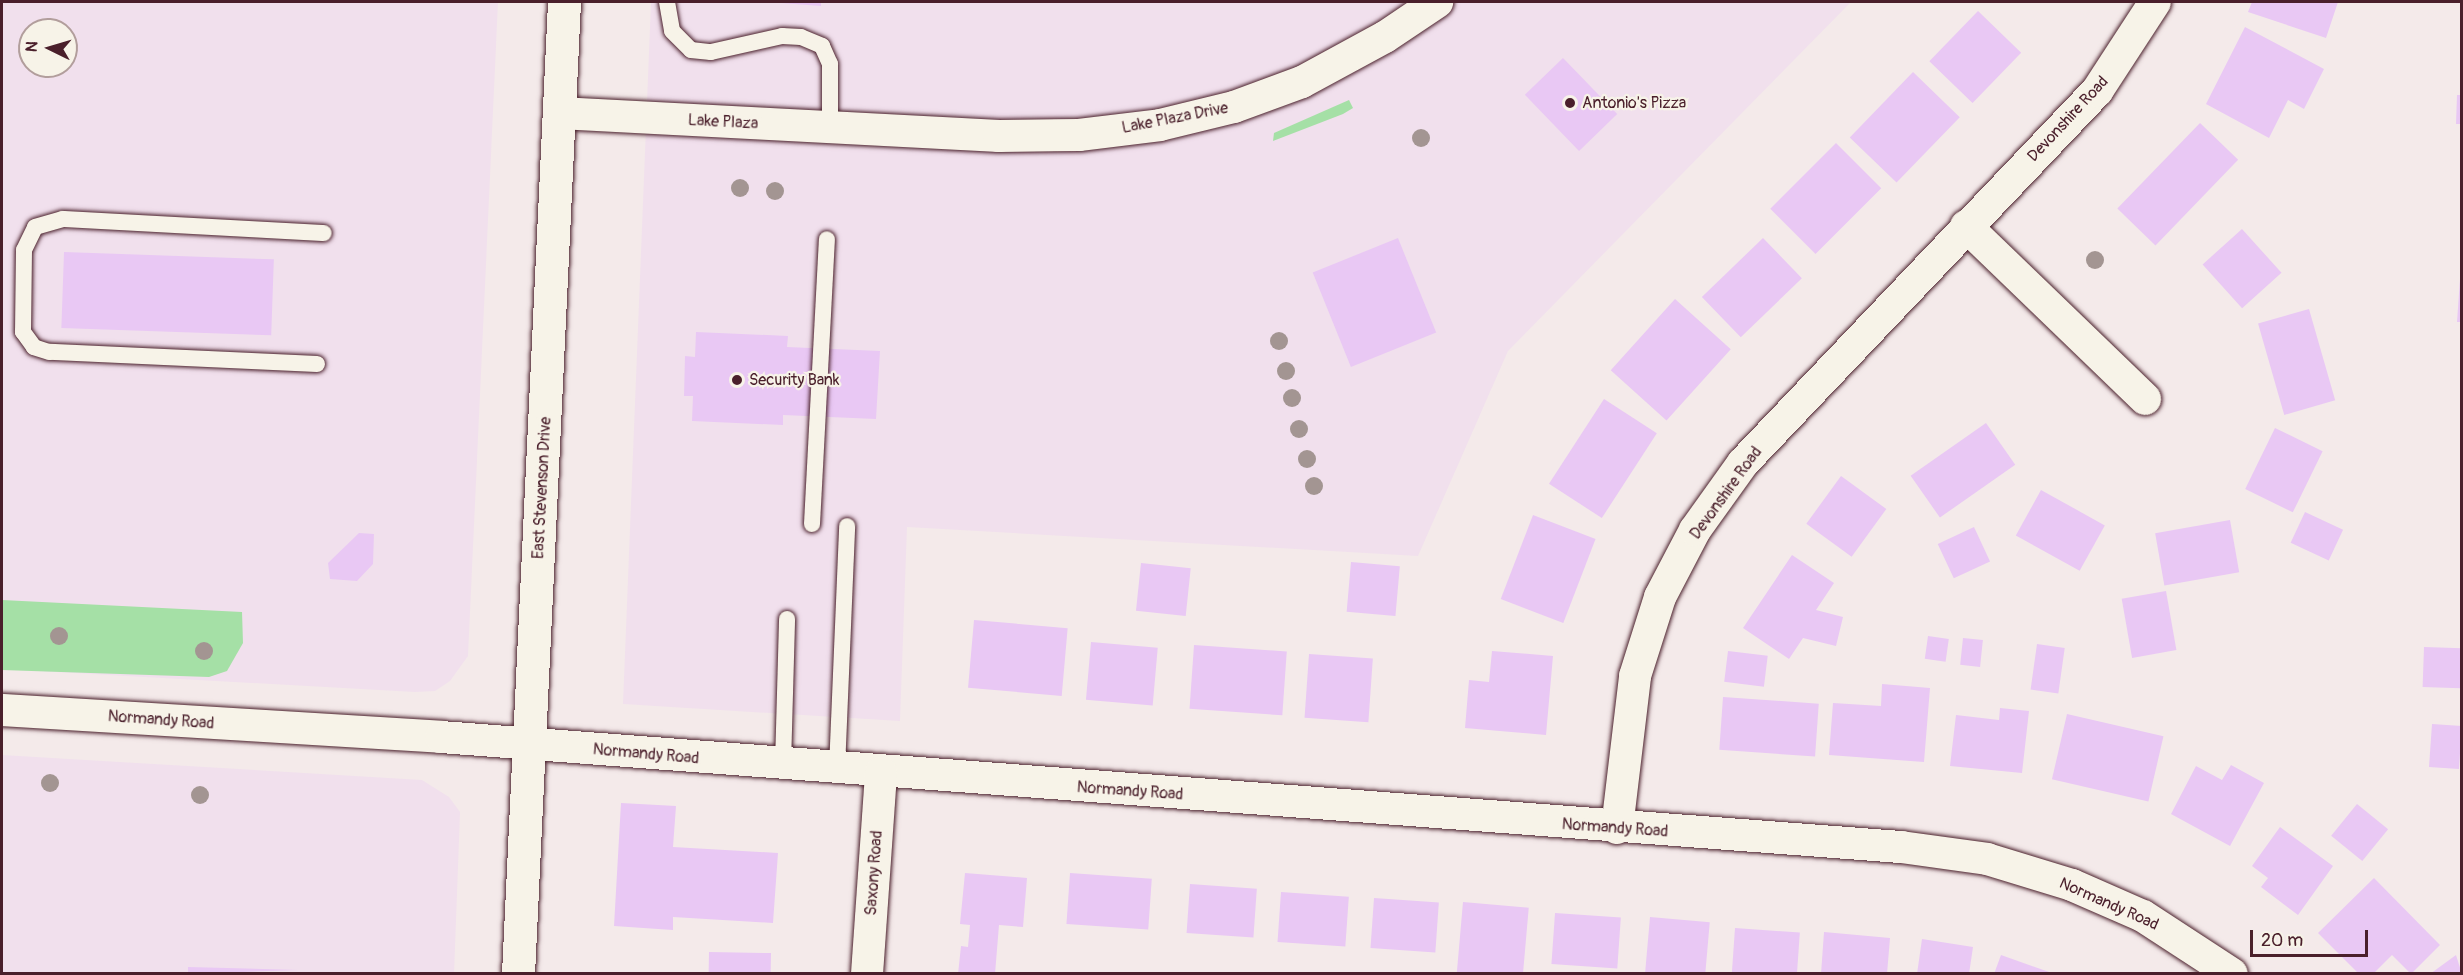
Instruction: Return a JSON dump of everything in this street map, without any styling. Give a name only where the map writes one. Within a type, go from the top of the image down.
[{"type":"main road","name":"East Stevenson Drive","points":[[518,974],[564,2]]},
{"type":"street","name":"Lake Plaza Drive","points":[[887,130],[1079,135],[1160,125],[1234,107],[1302,82],[1385,37],[1437,2]]},
{"type":"street","name":"Devonshire Road","points":[[1617,828],[1635,676],[1660,597],[1695,530],[1743,463],[1966,226],[2097,91],[2155,2]]},
{"type":"street","name":"Lake Plaza","points":[[559,113],[887,130]]},
{"type":"street","points":[[1966,226],[2145,399]]},
{"type":"street","name":"Normandy Road","points":[[2,710],[530,744],[1617,828],[1901,847],[1987,859],[2072,885],[2143,916],[2232,974]]},
{"type":"street","name":"Saxony Road","points":[[867,974],[881,772]]},
{"type":"lane","points":[[667,2],[672,31],[691,50],[711,52],[782,36],[801,37],[822,46],[830,64],[830,127]]},
{"type":"lane","points":[[317,364],[49,352],[34,347],[23,332],[24,250],[36,227],[63,219],[324,233]]},
{"type":"lane","points":[[812,524],[827,239]]},
{"type":"lane","points":[[837,769],[847,526]]},
{"type":"lane","points":[[783,765],[787,619]]},
{"type":"shaded area","points":[[2,2],[498,2],[468,656],[450,681],[435,691],[415,692],[2,669]]},
{"type":"shaded area","points":[[651,2],[1851,2],[1508,351],[1418,556],[907,527],[900,721],[623,704]]},
{"type":"shaded area","points":[[2,755],[422,780],[449,797],[460,812],[454,973],[2,974]]},
{"type":"green space","points":[[1349,100],[1353,108],[1343,114],[1273,141],[1274,133]]},
{"type":"green space","points":[[2,600],[242,612],[243,643],[227,671],[209,677],[2,670]]},
{"type":"building","points":[[768,2],[821,2],[821,6]]},
{"type":"building","points":[[2252,2],[2338,2],[2326,38],[2248,12]]},
{"type":"building","points":[[1978,11],[2021,53],[1973,103],[1929,61]]},
{"type":"building","points":[[2245,27],[2324,69],[2304,109],[2288,100],[2269,138],[2206,104]]},
{"type":"building","points":[[1563,58],[1617,114],[1579,151],[1525,95]]},
{"type":"building","points":[[1913,72],[1960,117],[1897,183],[1850,137]]},
{"type":"building","points":[[2457,95],[2462,95],[2462,124],[2456,124]]},
{"type":"building","points":[[2200,123],[2238,160],[2155,245],[2117,209]]},
{"type":"building","points":[[1836,143],[1881,188],[1815,254],[1770,209]]},
{"type":"building","points":[[2242,229],[2281,273],[2242,308],[2203,264]]},
{"type":"building","points":[[1398,238],[1436,333],[1351,367],[1313,272]]},
{"type":"building","points":[[1763,238],[1802,278],[1741,337],[1702,297]]},
{"type":"building","points":[[64,252],[274,259],[271,335],[61,328]]},
{"type":"building","points":[[2460,279],[2462,279],[2462,322],[2457,322]]},
{"type":"building","points":[[1675,299],[1731,349],[1666,421],[1611,370]]},
{"type":"building","points":[[2309,309],[2335,400],[2284,415],[2258,324]]},
{"type":"building","points":[[696,332],[788,336],[787,347],[880,351],[876,419],[783,415],[783,425],[692,421],[693,396],[684,396],[685,356],[695,357]]},
{"type":"building","points":[[1604,399],[1657,433],[1602,518],[1549,484]]},
{"type":"building","points":[[1986,423],[2015,465],[1940,518],[1911,476]]},
{"type":"building","points":[[2275,428],[2323,451],[2293,512],[2245,489]]},
{"type":"building","points":[[1841,476],[1886,509],[1852,557],[1806,524]]},
{"type":"building","points":[[2041,490],[2105,525],[2080,571],[2016,535]]},
{"type":"building","points":[[2305,512],[2343,530],[2329,561],[2291,543]]},
{"type":"building","points":[[1533,515],[1596,539],[1563,623],[1501,599]]},
{"type":"building","points":[[2230,520],[2239,572],[2164,585],[2155,533]]},
{"type":"building","points":[[1974,527],[1990,561],[1954,578],[1938,544]]},
{"type":"building","points":[[359,533],[374,534],[373,564],[357,581],[330,579],[328,563]]},
{"type":"building","points":[[1792,555],[1834,583],[1816,610],[1843,617],[1836,646],[1803,638],[1789,659],[1743,628]]},
{"type":"building","points":[[1351,562],[1400,566],[1395,616],[1347,612]]},
{"type":"building","points":[[1141,563],[1191,568],[1186,616],[1136,611]]},
{"type":"building","points":[[2166,591],[2176,650],[2132,658],[2122,599]]},
{"type":"building","points":[[974,620],[1068,628],[1062,696],[968,688]]},
{"type":"building","points":[[1928,636],[1949,639],[1946,662],[1925,659]]},
{"type":"building","points":[[1963,638],[1983,640],[1980,667],[1960,665]]},
{"type":"building","points":[[1091,642],[1158,648],[1153,706],[1086,700]]},
{"type":"building","points":[[2037,644],[2065,648],[2058,693],[2031,690]]},
{"type":"building","points":[[1194,645],[1287,651],[1282,715],[1190,709]]},
{"type":"building","points":[[2424,647],[2462,648],[2461,688],[2423,687]]},
{"type":"building","points":[[1492,651],[1553,656],[1546,735],[1465,728],[1469,680],[1489,682]]},
{"type":"building","points":[[1728,651],[1768,656],[1764,687],[1724,682]]},
{"type":"building","points":[[1309,654],[1373,658],[1368,722],[1305,718]]},
{"type":"building","points":[[1882,684],[1930,688],[1924,762],[1829,755],[1833,703],[1881,706]]},
{"type":"building","points":[[1723,697],[1819,704],[1815,757],[1719,750]]},
{"type":"building","points":[[2000,708],[2029,711],[2022,773],[1950,766],[1956,715],[1999,720]]},
{"type":"building","points":[[2067,714],[2163,736],[2148,802],[2052,779]]},
{"type":"building","points":[[2432,724],[2462,726],[2459,769],[2429,767]]},
{"type":"building","points":[[2231,765],[2264,783],[2230,846],[2171,814],[2196,766],[2222,780]]},
{"type":"building","points":[[621,803],[676,806],[673,847],[778,853],[773,923],[673,917],[673,930],[614,926]]},
{"type":"building","points":[[2357,804],[2388,829],[2362,861],[2331,836]]},
{"type":"building","points":[[2280,827],[2333,866],[2298,915],[2261,887],[2268,878],[2252,866]]},
{"type":"building","points":[[965,873],[1027,878],[1023,927],[999,925],[995,974],[958,974],[961,946],[968,947],[970,925],[960,924]]},
{"type":"building","points":[[1070,873],[1152,879],[1148,930],[1066,924]]},
{"type":"building","points":[[2374,878],[2440,945],[2411,974],[2392,955],[2373,974],[2359,974],[2318,933]]},
{"type":"building","points":[[1190,884],[1257,889],[1253,938],[1187,933]]},
{"type":"building","points":[[1281,892],[1349,897],[1345,947],[1278,942]]},
{"type":"building","points":[[1374,898],[1439,903],[1435,952],[1371,948]]},
{"type":"building","points":[[1463,902],[1529,908],[1523,974],[1457,974]]},
{"type":"building","points":[[1555,913],[1621,918],[1617,968],[1551,964]]},
{"type":"building","points":[[1650,917],[1710,922],[1705,974],[1645,973]]},
{"type":"building","points":[[1735,928],[1800,933],[1797,974],[1732,974]]},
{"type":"building","points":[[1824,932],[1890,938],[1887,974],[1821,974]]},
{"type":"building","points":[[1922,939],[1973,947],[1969,974],[1917,974]]},
{"type":"building","points":[[709,952],[771,953],[771,974],[709,974]]},
{"type":"building","points":[[2001,955],[2052,973],[2052,974],[1994,974]]},
{"type":"building","points":[[2456,955],[2462,974],[2430,974]]},
{"type":"building","points":[[188,967],[298,970],[188,974]]},
{"type":"place","name":"Antonio's Pizza","points":[[1570,103]]},
{"type":"place","name":"Security Bank","points":[[737,380]]}]
